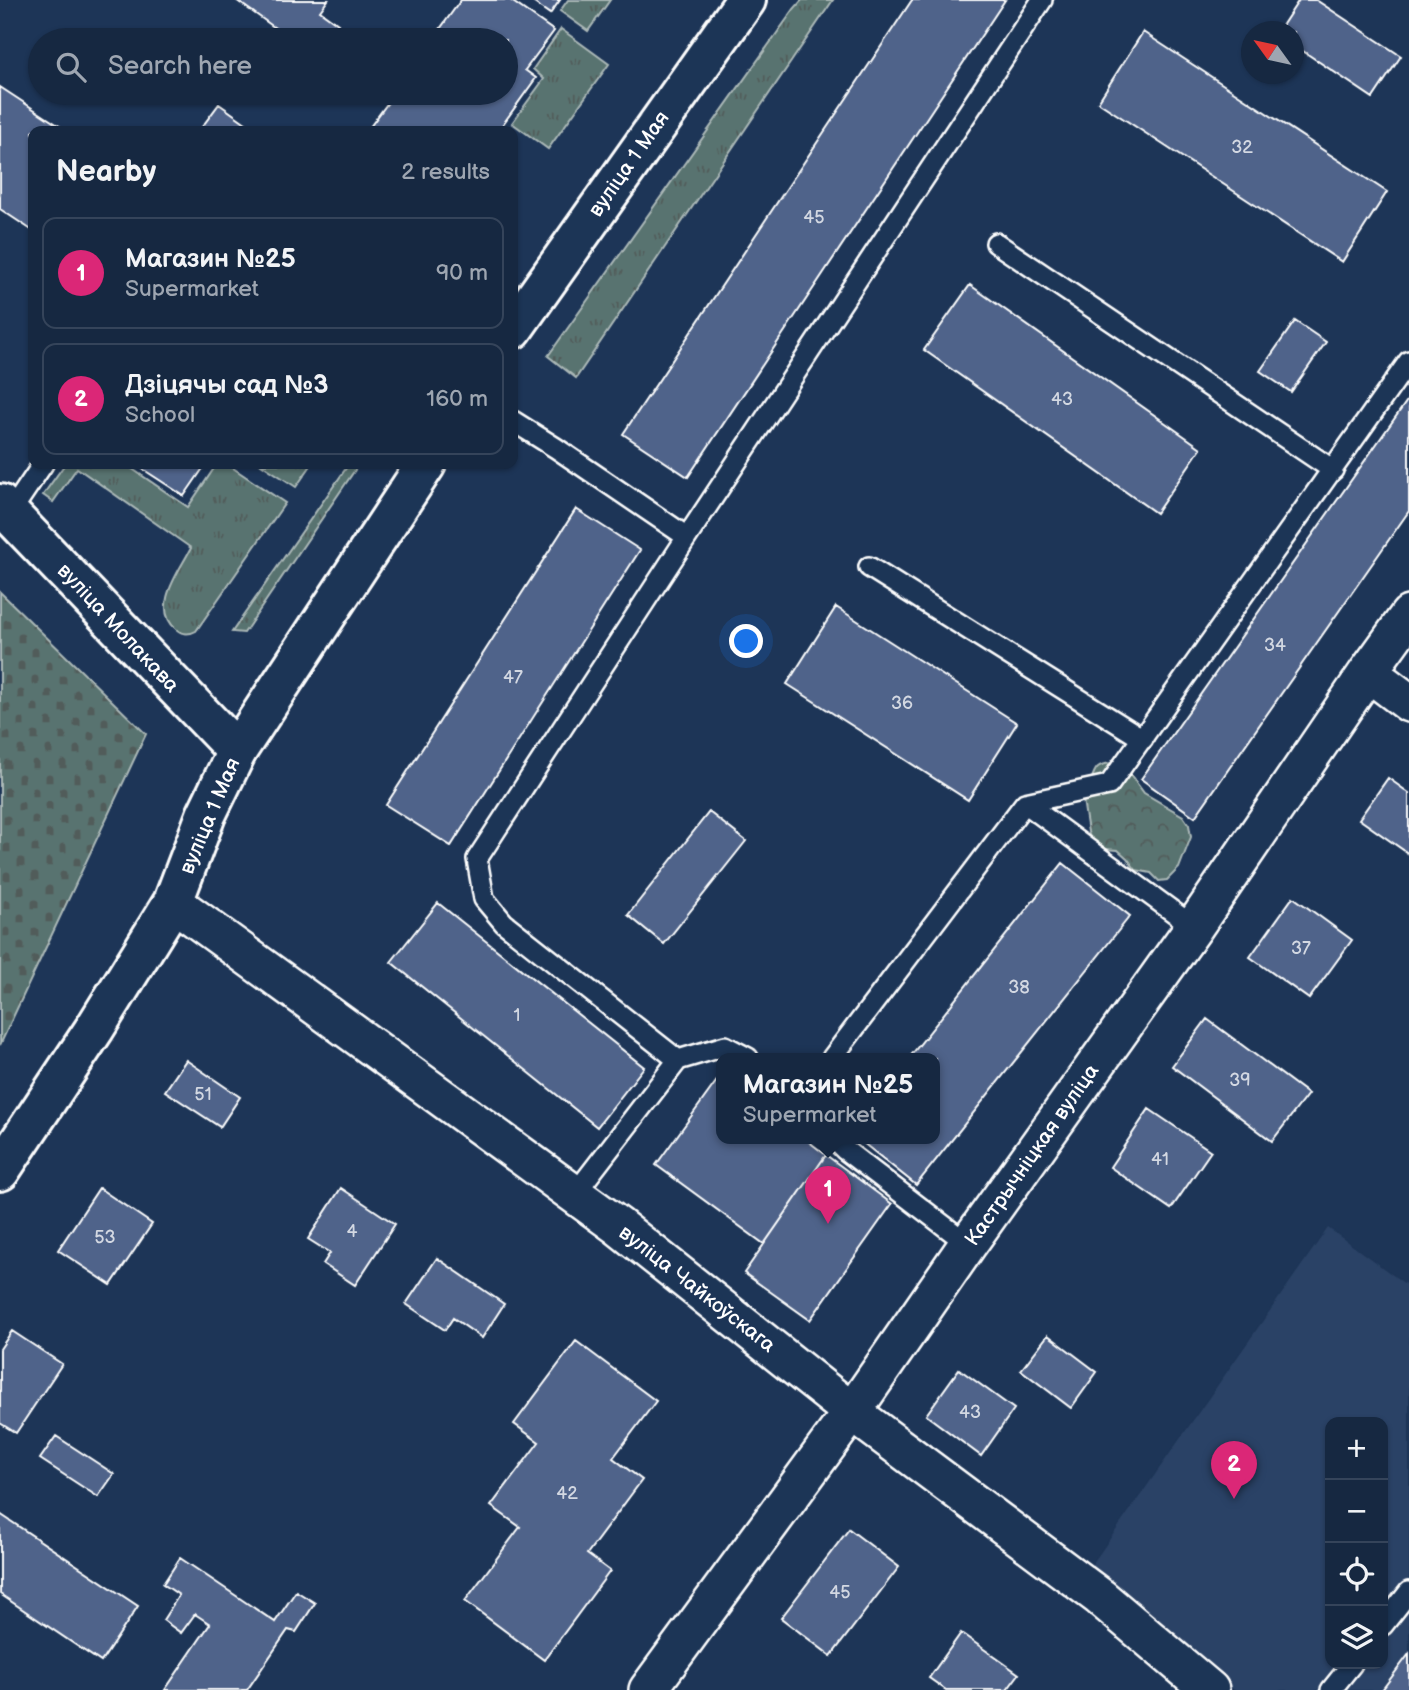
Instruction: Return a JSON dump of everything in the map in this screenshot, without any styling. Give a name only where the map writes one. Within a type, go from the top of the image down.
[{"type":"main road","name":"вуліца 1 Мая","points":[[518,322],[746,0]]},
{"type":"main road","name":"вуліца 1 Мая","points":[[0,1171],[95,1028],[173,902],[206,815],[237,751],[423,469]]},
{"type":"main road","name":"вуліца Молакава","points":[[5,508],[237,751]]},
{"type":"street","name":"Кастрычніцкая вуліца","points":[[648,1690],[852,1412],[1194,927],[1409,615]]},
{"type":"street","points":[[1368,672],[1409,703]]},
{"type":"street","name":"вуліца Чайкоўскага","points":[[173,902],[618,1226],[852,1412],[1100,1597],[1210,1690]]},
{"type":"lane","points":[[678,1060],[504,923],[484,899],[477,859],[1042,0]]},
{"type":"lane","points":[[996,243],[1332,470]]},
{"type":"lane","points":[[836,1053],[1025,803],[1109,785],[1409,361]]},
{"type":"lane","points":[[518,424],[687,537]]},
{"type":"lane","points":[[5,508],[39,469]]},
{"type":"lane","points":[[869,567],[1143,739]]},
{"type":"lane","points":[[1025,803],[1194,927]]},
{"type":"lane","points":[[574,1195],[678,1060],[724,1046],[738,1053]]},
{"type":"lane","points":[[839,1144],[968,1244]]},
{"type":"lane","points":[[1388,1619],[1409,1592]]},
{"type":"lane","points":[[1331,1690],[1348,1669]]},
{"type":"shaded area","points":[[1328,1228],[1409,1287],[1409,1690],[1234,1690],[1084,1576]]},
{"type":"green space","points":[[568,0],[610,0],[588,31],[560,11]]},
{"type":"green space","points":[[802,0],[833,0],[576,378],[548,356]]},
{"type":"green space","points":[[561,29],[609,64],[548,149],[512,123],[544,79],[533,69]]},
{"type":"green space","points":[[61,469],[76,469],[53,502],[43,495]]},
{"type":"green space","points":[[78,469],[132,469],[188,507],[214,469],[234,469],[285,503],[196,631],[188,634],[176,629],[166,610],[170,588],[191,548]]},
{"type":"green space","points":[[269,469],[309,469],[296,487]]},
{"type":"green space","points":[[346,469],[356,469],[244,633],[232,632]]},
{"type":"green space","points":[[0,592],[146,734],[0,1045]]},
{"type":"green space","points":[[1111,763],[1127,770],[1144,793],[1183,816],[1189,825],[1191,837],[1179,868],[1167,880],[1159,881],[1151,873],[1136,870],[1118,850],[1105,849],[1091,840],[1082,793],[1096,769]]},
{"type":"building","points":[[236,0],[328,0],[320,11],[338,24],[335,28],[275,28]]},
{"type":"building","points":[[461,0],[510,0],[554,31],[525,70],[536,78],[518,103],[518,28],[441,28]]},
{"type":"building","points":[[530,0],[560,0],[550,14]]},
{"type":"building","points":[[912,0],[1005,0],[688,477],[623,434]]},
{"type":"building","points":[[1299,0],[1316,0],[1401,56],[1373,98],[1304,52],[1304,21],[1285,21]]},
{"type":"building","points":[[1143,32],[1387,192],[1342,262],[1098,102]]},
{"type":"building","points":[[0,87],[59,126],[28,126],[28,228],[0,209]]},
{"type":"building","points":[[220,105],[250,126],[203,126]]},
{"type":"building","points":[[386,105],[517,105],[502,126],[371,126]]},
{"type":"building","points":[[970,285],[1201,448],[1156,513],[924,350]]},
{"type":"building","points":[[1295,321],[1326,342],[1291,392],[1260,371]]},
{"type":"building","points":[[1409,398],[1409,511],[1195,817],[1141,779]]},
{"type":"building","points":[[143,469],[203,469],[184,496]]},
{"type":"building","points":[[576,509],[640,550],[451,846],[386,805]]},
{"type":"building","points":[[836,607],[1017,723],[968,800],[787,684]]},
{"type":"building","points":[[1388,778],[1409,793],[1409,854],[1359,819]]},
{"type":"building","points":[[709,812],[746,841],[664,944],[628,915]]},
{"type":"building","points":[[1063,863],[1130,916],[916,1185],[865,1144],[940,1144],[940,1053],[913,1053]]},
{"type":"building","points":[[1293,897],[1352,940],[1309,999],[1250,957]]},
{"type":"building","points":[[438,903],[644,1067],[597,1127],[391,962]]},
{"type":"building","points":[[1207,1019],[1308,1094],[1272,1141],[1172,1066]]},
{"type":"building","points":[[186,1060],[240,1097],[220,1127],[165,1091]]},
{"type":"building","points":[[716,1082],[716,1144],[812,1144],[826,1155],[764,1244],[656,1165]]},
{"type":"building","points":[[1149,1109],[1211,1151],[1171,1209],[1110,1167]]},
{"type":"building","points":[[826,1155],[892,1204],[810,1320],[744,1273]]},
{"type":"building","points":[[99,1188],[152,1224],[111,1285],[58,1250]]},
{"type":"building","points":[[341,1188],[395,1224],[355,1285],[323,1264],[330,1253],[308,1239]]},
{"type":"building","points":[[437,1258],[504,1304],[482,1338],[453,1318],[445,1330],[406,1304]]},
{"type":"building","points":[[12,1331],[62,1364],[16,1433],[0,1423],[0,1349]]},
{"type":"building","points":[[1048,1335],[1097,1372],[1071,1408],[1021,1370]]},
{"type":"building","points":[[576,1341],[656,1401],[613,1458],[642,1480],[587,1554],[610,1571],[544,1660],[465,1601],[520,1527],[491,1506],[539,1442],[514,1424]]},
{"type":"building","points":[[959,1369],[1014,1409],[981,1456],[926,1415]]},
{"type":"building","points":[[56,1436],[114,1474],[98,1497],[40,1459]]},
{"type":"building","points":[[0,1514],[138,1606],[101,1662],[0,1594]]},
{"type":"building","points":[[849,1529],[899,1567],[831,1656],[781,1618]]},
{"type":"building","points":[[180,1558],[275,1622],[296,1591],[315,1603],[296,1632],[288,1630],[247,1690],[165,1690],[210,1624],[195,1614],[181,1633],[163,1620],[179,1595],[163,1584]]},
{"type":"building","points":[[961,1633],[1019,1674],[1007,1690],[946,1690],[929,1678]]},
{"type":"building","points":[[1409,1654],[1409,1690],[1382,1690]]},
{"type":"place","name":"Магазин №25","points":[[828,1224]]},
{"type":"place","name":"Дзіцячы сад №3","points":[[1234,1499]]}]
